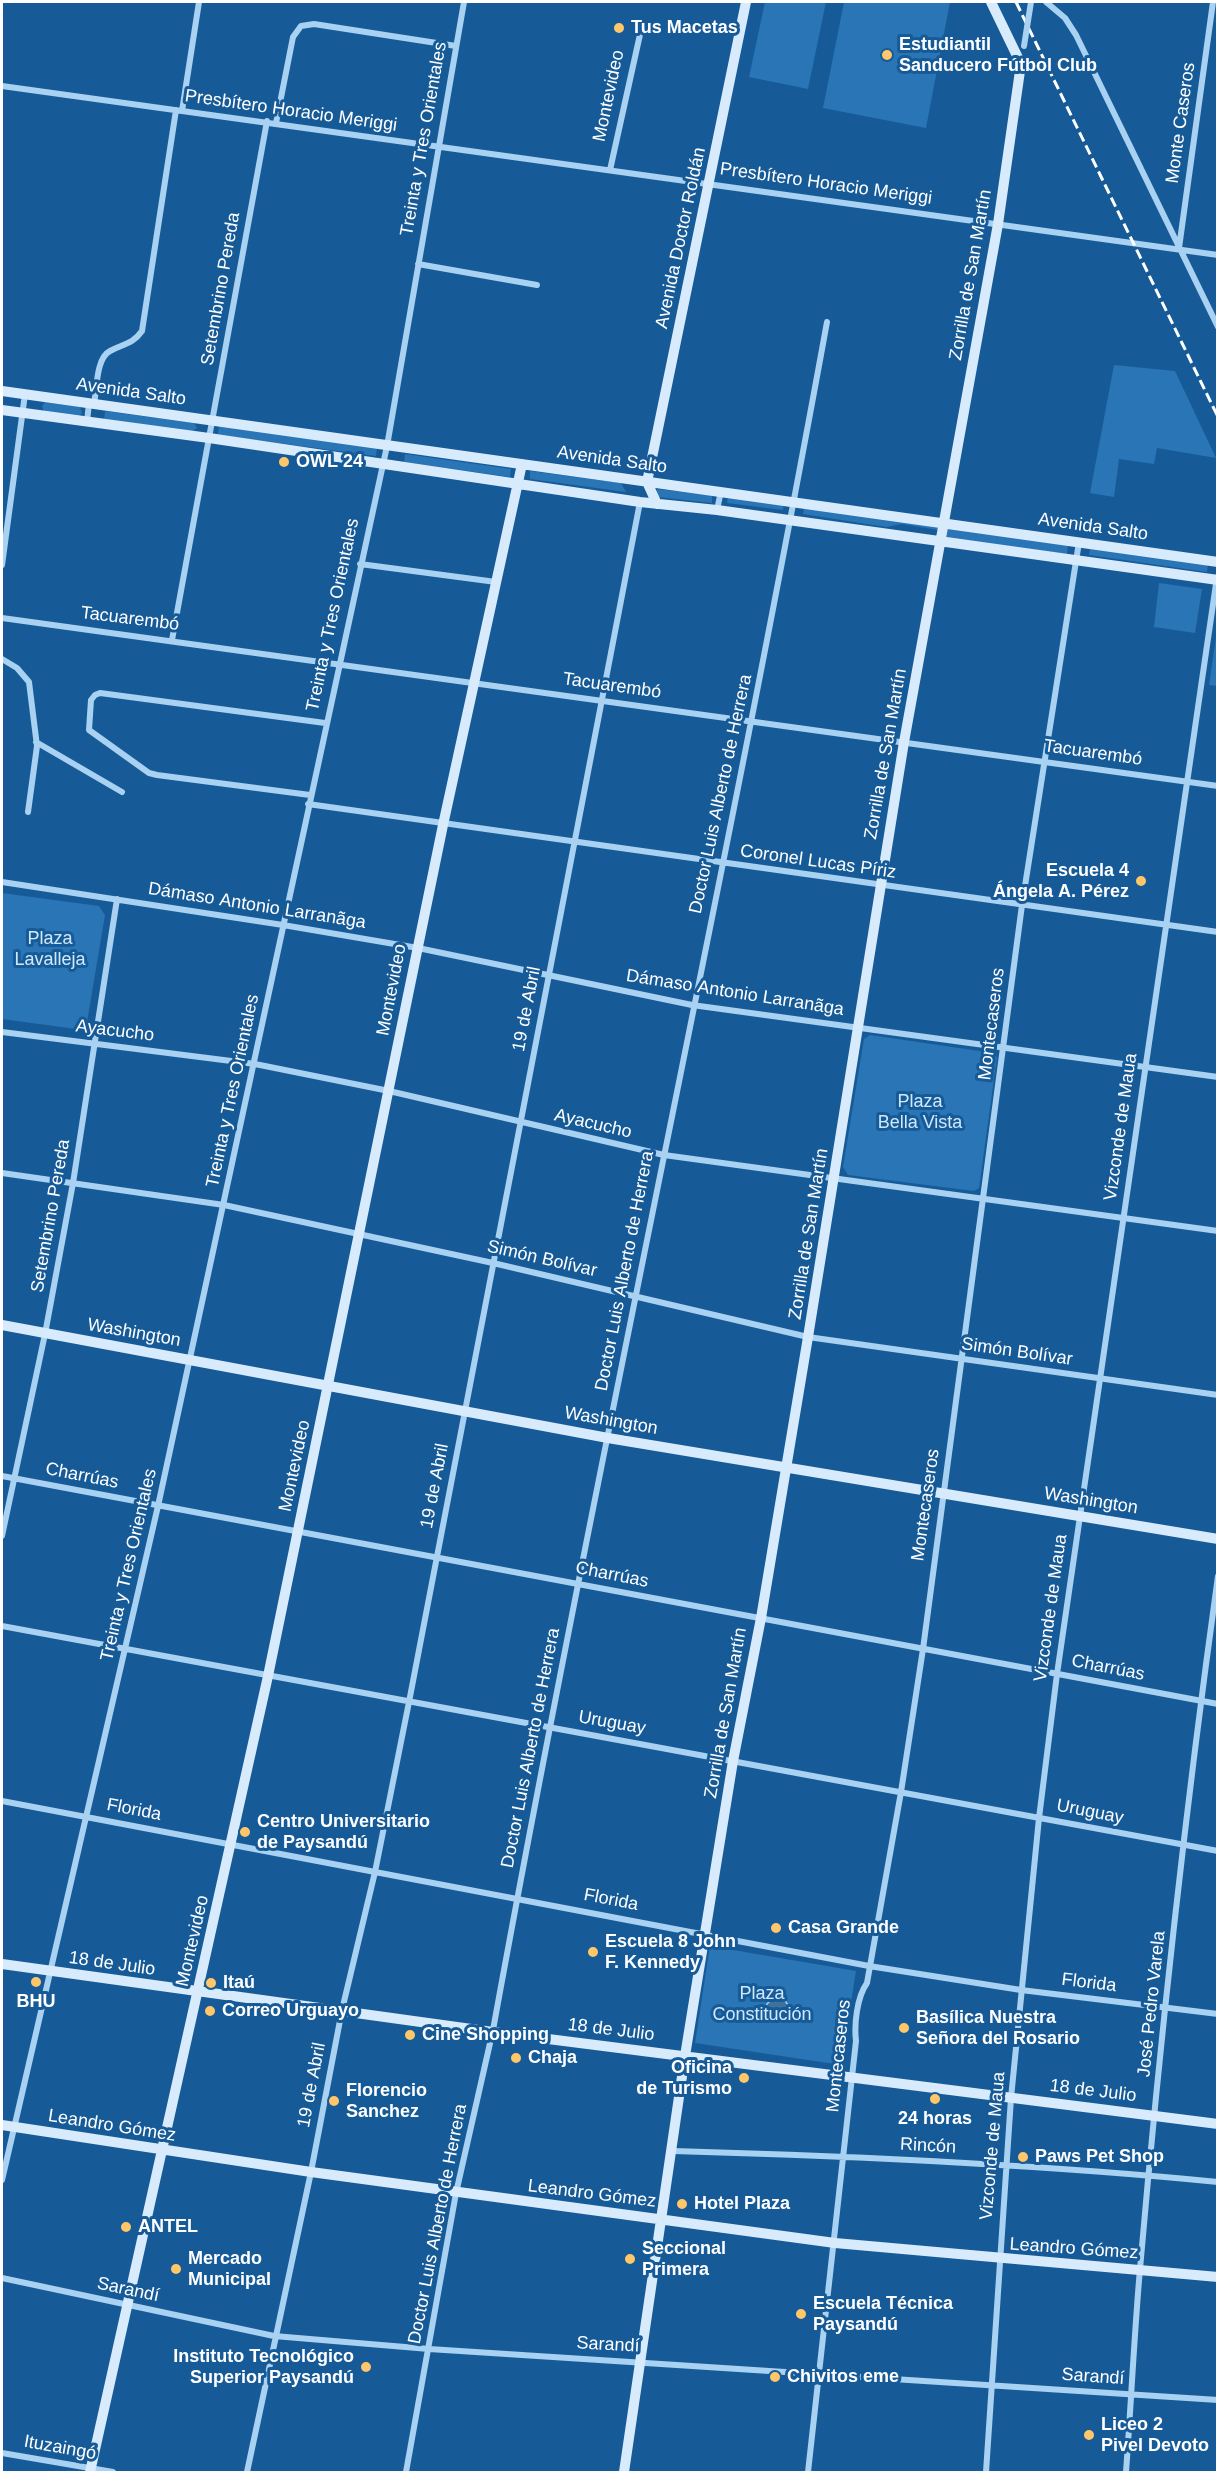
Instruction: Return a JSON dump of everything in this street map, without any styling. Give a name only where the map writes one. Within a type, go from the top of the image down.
[{"type":"street","points":[[87,422],[102,360],[109,351],[130,344],[142,331],[198,2]]},
{"type":"street","name":"Treinta y Tres Orientales","points":[[2,2180],[126,1649],[225,1205],[325,723],[387,446],[464,2]]},
{"type":"street","name":"Avenida Doctor Roldán","points":[[647,482],[746,2]]},
{"type":"street","points":[[991,2],[1021,64]]},
{"type":"street","name":"Zorrilla de San Martín","points":[[624,2472],[673,2151],[685,2055],[733,1761],[760,1618],[835,1179],[904,742],[998,224],[1031,2]]},
{"type":"street","points":[[1046,2],[1065,18],[1076,34],[1218,327]]},
{"type":"street","name":"Monte Caseros","points":[[1179,249],[1213,2]]},
{"type":"street","points":[[276,123],[292,37],[300,26],[314,24],[456,46]]},
{"type":"street","name":"Montevideo","points":[[610,170],[641,30]]},
{"type":"street","name":"Presbítero Horacio Meriggi","points":[[2,86],[1218,255]]},
{"type":"street","name":"Setembrino Pereda","points":[[172,640],[267,122]]},
{"type":"street","points":[[418,264],[537,285]]},
{"type":"street","name":"Doctor Luis Alberto de Herrera","points":[[406,2472],[456,2193],[492,2032],[692,1005],[752,722],[826,322]]},
{"type":"street","name":"Avenida Salto","points":[[2,391],[1218,562]]},
{"type":"street","points":[[2,565],[5,514],[25,394]]},
{"type":"street","name":"Avenida Salto","points":[[2,410],[209,438],[640,502],[717,510],[1217,578]]},
{"type":"street","name":"Montevideo","points":[[90,2471],[232,1845],[361,1233],[443,825],[522,464]]},
{"type":"street","points":[[629,479],[640,502]]},
{"type":"street","points":[[647,482],[657,504]]},
{"type":"street","points":[[717,510],[721,491]]},
{"type":"street","name":"19 de Abril","points":[[247,2472],[274,2336],[311,2172],[342,2010],[375,1872],[409,1702],[640,502]]},
{"type":"street","name":"Montecaseros","points":[[808,2472],[861,1991],[867,1983],[901,1792],[923,1649],[1005,1048],[1022,905],[1079,541]]},
{"type":"street","points":[[360,564],[496,582]]},
{"type":"street","name":"Vizconde de Maua","points":[[986,2472],[1011,2098],[1039,1818],[1057,1674],[1217,578]]},
{"type":"street","name":"Tacuarembó","points":[[2,618],[1044,760],[1218,786]]},
{"type":"street","points":[[2,659],[17,668],[28,682],[36,742],[28,812]]},
{"type":"street","points":[[310,795],[149,773],[89,730],[91,700],[100,693],[325,723]]},
{"type":"street","points":[[36,742],[122,792]]},
{"type":"street","name":"Coronel Lucas Píriz","points":[[308,804],[443,825],[1218,932]]},
{"type":"street","name":"Dámaso Antonio Larranãga","points":[[2,882],[117,898],[418,948],[692,1005],[1218,1077]]},
{"type":"street","name":"Setembrino Pereda","points":[[2,1536],[45,1334],[73,1183],[117,898]]},
{"type":"street","name":"Ayacucho","points":[[2,1032],[255,1065],[389,1091],[663,1155],[1218,1231]]},
{"type":"street","name":"Simón Bolívar","points":[[2,1173],[225,1205],[494,1263],[808,1337],[1218,1395]]},
{"type":"street","name":"Washington","points":[[2,1325],[608,1438],[1218,1539]]},
{"type":"street","name":"Charrúas","points":[[2,1476],[1218,1704]]},
{"type":"street","name":"José Pedro Varela","points":[[1126,2472],[1140,2270],[1166,2007],[1201,1701],[1218,1576]]},
{"type":"street","name":"Uruguay","points":[[2,1626],[1218,1851]]},
{"type":"street","name":"Florida","points":[[2,1801],[870,1966],[1021,1990],[1218,2014]]},
{"type":"street","name":"18 de Julio","points":[[2,1964],[492,2032],[1218,2124]]},
{"type":"street","name":"Leandro Gómez","points":[[2,2125],[162,2151],[456,2193],[835,2243],[1218,2277]]},
{"type":"street","name":"Rincón","points":[[673,2151],[843,2156],[1006,2165],[1218,2182]]},
{"type":"street","name":"Sarandí","points":[[2,2278],[274,2336],[429,2349],[820,2372],[1218,2400]]},
{"type":"street","name":"Ituzaingó","points":[[2,2453],[90,2471],[113,2472]]},
{"type":"green space","points":[[765,2],[826,2],[808,89],[749,77]]},
{"type":"green space","name":"Estudiantil Sanducero Fútbol Club","points":[[844,2],[950,2],[926,128],[823,108]]},
{"type":"green space","points":[[1114,365],[1175,371],[1216,458],[1157,448],[1154,464],[1119,459],[1114,497],[1090,493]]},
{"type":"green space","points":[[45,402],[80,407],[82,413],[78,417],[44,412],[42,406]]},
{"type":"green space","points":[[105,411],[194,423],[197,428],[193,431],[104,421]]},
{"type":"green space","points":[[219,426],[377,448],[376,456],[218,435]]},
{"type":"green space","points":[[405,454],[511,469],[510,477],[404,462]]},
{"type":"green space","points":[[530,471],[621,483],[626,492],[530,479]]},
{"type":"green space","points":[[657,489],[712,495],[712,503],[658,497]]},
{"type":"green space","points":[[728,495],[784,503],[783,510],[727,503]]},
{"type":"green space","points":[[804,507],[938,525],[938,530],[902,524],[886,527],[803,514]]},
{"type":"green space","points":[[948,526],[1068,545],[1067,554],[946,538]]},
{"type":"green space","points":[[1090,547],[1208,564],[1207,572],[1089,555]]},
{"type":"green space","points":[[1159,583],[1202,589],[1195,633],[1154,627]]},
{"type":"green space","points":[[1217,630],[1217,686],[1209,685]]},
{"type":"green space","name":"Plaza Lavalleja","points":[[2,893],[99,906],[105,915],[87,1022],[76,1029],[2,1019]]},
{"type":"green space","name":"Plaza Bella Vista","points":[[870,1035],[993,1053],[997,1057],[979,1188],[974,1191],[848,1175],[843,1167],[864,1039]]},
{"type":"green space","name":"Plaza Constitución","points":[[710,1946],[856,1971],[841,2065],[695,2043]]},
{"type":"shaded area","points":[[774,1997],[783,1998],[788,2005],[788,2012],[782,2018],[772,2017],[767,2011],[767,2004]]},
{"type":"railway","points":[[1016,2],[1218,417]]},
{"type":"place","name":"Tus Macetas","points":[[619,28]]},
{"type":"place","name":"Estudiantil Sanducero Fútbol Club","points":[[887,55]]},
{"type":"place","name":"OWL 24","points":[[284,462]]},
{"type":"place","name":"Escuela 4 Ángela A. Pérez","points":[[1141,881]]},
{"type":"place","name":"Centro Universitario de Paysandú","points":[[245,1832]]},
{"type":"place","name":"Casa Grande","points":[[776,1928]]},
{"type":"place","name":"Escuela 8 John F. Kennedy","points":[[593,1952]]},
{"type":"place","name":"BHU","points":[[36,1982]]},
{"type":"place","name":"Itaú","points":[[211,1983]]},
{"type":"place","name":"Correo Urguayo","points":[[210,2011]]},
{"type":"place","name":"Basílica Nuestra Señora del Rosario","points":[[904,2028]]},
{"type":"place","name":"Cine Shopping","points":[[410,2035]]},
{"type":"place","name":"Chaja","points":[[516,2058]]},
{"type":"place","name":"Oficina de Turismo","points":[[744,2078]]},
{"type":"place","name":"24 horas","points":[[935,2099]]},
{"type":"place","name":"Florencio Sanchez","points":[[334,2101]]},
{"type":"place","name":"Paws Pet Shop","points":[[1023,2157]]},
{"type":"place","name":"Hotel Plaza","points":[[682,2204]]},
{"type":"place","name":"ANTEL","points":[[126,2227]]},
{"type":"place","name":"Seccional Primera","points":[[630,2259]]},
{"type":"place","name":"Mercado Municipal","points":[[176,2269]]},
{"type":"place","name":"Escuela Técnica Paysandú","points":[[801,2314]]},
{"type":"place","name":"Instituto Tecnológico Superior Paysandú","points":[[366,2367]]},
{"type":"place","name":"Chivitos eme","points":[[775,2377]]},
{"type":"place","name":"Liceo 2 Pivel Devoto","points":[[1089,2435]]}]
